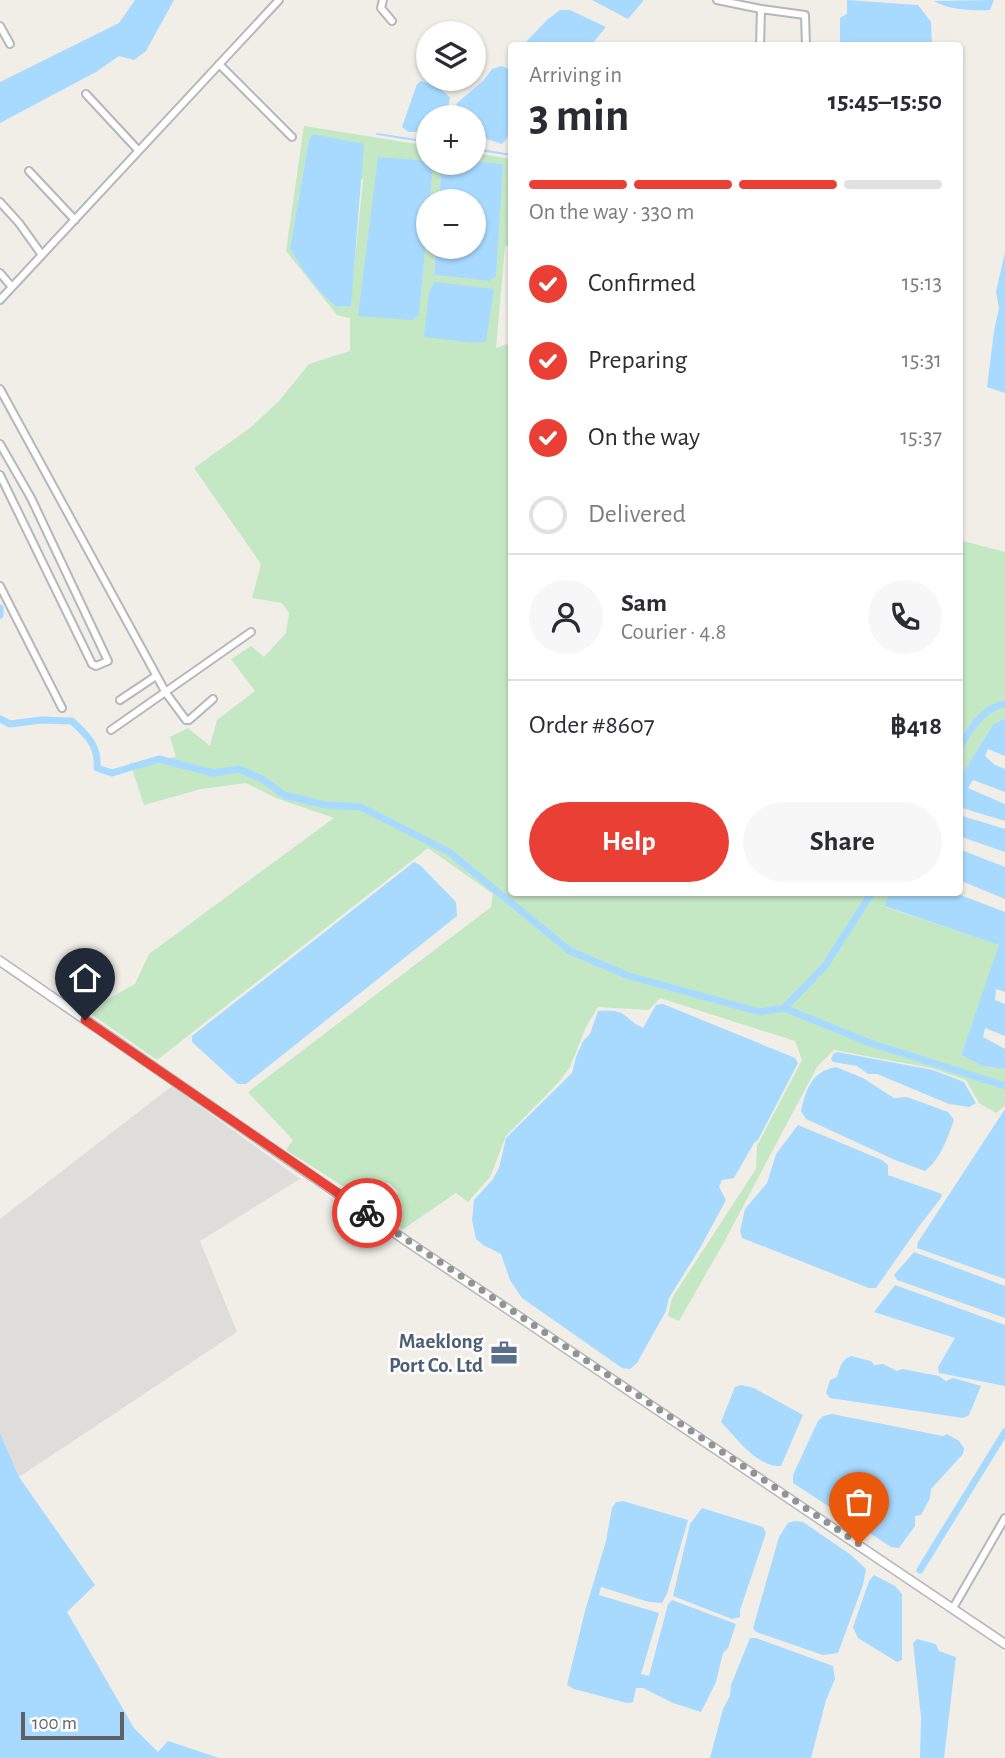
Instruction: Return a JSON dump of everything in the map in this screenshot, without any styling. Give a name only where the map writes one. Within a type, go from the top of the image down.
[{"type":"street","points":[[0,300],[279,0]]},
{"type":"street","points":[[383,0],[381,8],[392,22]]},
{"type":"street","points":[[717,0],[805,15],[806,42]]},
{"type":"street","points":[[760,42],[761,9]]},
{"type":"street","points":[[0,26],[10,44]]},
{"type":"street","points":[[219,64],[292,137]]},
{"type":"street","points":[[86,94],[138,150]]},
{"type":"street","points":[[29,171],[75,220]]},
{"type":"street","points":[[0,202],[43,255]]},
{"type":"street","points":[[0,272],[12,287]]},
{"type":"street","points":[[0,389],[166,693],[186,720],[190,720],[213,699]]},
{"type":"street","points":[[0,444],[31,498],[108,661],[96,666],[92,664],[0,475]]},
{"type":"street","points":[[0,465],[8,460]]},
{"type":"street","points":[[0,586],[62,708]]},
{"type":"street","points":[[111,730],[251,632]]},
{"type":"street","points":[[120,700],[156,677]]},
{"type":"street","points":[[0,961],[415,1246],[1005,1644]]},
{"type":"street","points":[[953,1608],[1005,1518]]},
{"type":"shaded area","points":[[172,1086],[300,1179],[200,1241],[237,1332],[19,1477],[0,1433],[0,1219]]},
{"type":"green space","points":[[304,126],[416,144],[416,175],[426,175],[426,189],[416,189],[416,259],[422,259],[419,315],[424,259],[435,259],[434,275],[489,281],[503,164],[486,162],[486,155],[508,159],[508,246],[505,246],[496,348],[508,344],[508,896],[889,896],[885,907],[1000,945],[961,1055],[982,1066],[1005,1069],[1005,1106],[996,1113],[979,1103],[966,1080],[931,1068],[834,1050],[817,1067],[679,1321],[668,1316],[672,1298],[756,1169],[757,1146],[802,1060],[795,1041],[660,998],[649,1010],[598,1007],[586,1027],[570,1067],[506,1136],[490,1177],[468,1202],[456,1193],[402,1230],[394,1219],[398,1191],[389,1183],[376,1184],[362,1198],[286,1150],[293,1140],[248,1092],[491,907],[493,894],[428,848],[157,1060],[87,1011],[135,984],[149,954],[334,818],[276,798],[246,783],[201,789],[144,805],[130,763],[176,757],[170,737],[188,728],[210,746],[217,720],[255,691],[231,659],[251,646],[264,657],[286,633],[289,613],[282,603],[252,598],[261,564],[194,468],[250,428],[279,401],[309,364],[350,351],[350,318],[337,315],[286,251]],"holes":[[[313,134],[363,180],[350,306],[336,307],[310,280],[290,248],[309,139]]]},
{"type":"green space","points":[[432,175],[441,175],[440,189],[430,189]]},
{"type":"green space","points":[[963,541],[1005,552],[1005,718],[993,726],[963,773]]},
{"type":"water","points":[[135,0],[174,0],[146,51],[134,60],[119,56],[96,72],[0,123],[0,82],[119,23]]},
{"type":"water","points":[[592,0],[644,0],[628,19]]},
{"type":"water","points":[[847,0],[918,5],[931,22],[932,42],[840,42],[840,18],[847,14]]},
{"type":"water","points":[[994,0],[990,10],[954,8],[934,1]]},
{"type":"water","points":[[560,10],[570,10],[606,27],[594,42],[526,42]]},
{"type":"water","points":[[502,66],[508,69],[508,137],[502,144],[486,139],[486,105],[457,105],[471,91],[486,91],[486,77],[492,69]]},
{"type":"water","points":[[416,87],[416,91],[443,91],[450,98],[449,105],[416,105],[416,132],[409,132],[402,127]]},
{"type":"water","points":[[313,134],[364,144],[351,306],[336,307],[329,301],[316,287],[290,248],[309,139]]},
{"type":"water","points":[[378,157],[416,160],[416,175],[432,175],[431,189],[416,189],[416,259],[424,259],[419,315],[412,320],[358,316]]},
{"type":"water","points":[[486,162],[503,164],[496,276],[489,281],[434,275],[435,259],[486,259],[486,189],[440,189],[441,175],[486,175]]},
{"type":"water","points":[[1005,252],[1005,393],[987,387],[999,308],[996,292]]},
{"type":"water","points":[[434,282],[494,289],[486,341],[476,343],[424,337],[429,293]]},
{"type":"water","points":[[1005,718],[1005,756],[988,749],[985,756],[1005,769],[1005,792],[973,780],[968,788],[1005,804],[1005,821],[963,808],[963,773],[993,725]]},
{"type":"water","points":[[963,816],[1005,829],[1005,852],[963,837]]},
{"type":"water","points":[[963,851],[1005,867],[1005,899],[963,882]]},
{"type":"water","points":[[414,862],[456,902],[457,916],[246,1084],[238,1084],[192,1042],[192,1036]]},
{"type":"water","points":[[889,896],[963,896],[1005,912],[1005,992],[996,989],[995,1000],[1005,1004],[1005,1036],[985,1028],[983,1037],[1005,1049],[1005,1069],[982,1066],[961,1055],[999,945],[884,906]]},
{"type":"water","points":[[663,1004],[795,1058],[798,1063],[758,1140],[734,1178],[722,1180],[719,1187],[726,1200],[669,1298],[666,1311],[637,1363],[630,1369],[622,1368],[522,1298],[510,1280],[501,1254],[476,1239],[472,1220],[474,1200],[499,1168],[506,1138],[572,1073],[576,1057],[583,1041],[590,1034],[598,1011],[620,1012],[643,1028],[656,1005]]},
{"type":"water","points":[[837,1052],[933,1070],[964,1082],[976,1103],[969,1107],[949,1104],[877,1074],[868,1074],[857,1066],[833,1062],[833,1054]]},
{"type":"water","points":[[836,1067],[863,1078],[894,1098],[907,1097],[948,1112],[954,1120],[943,1148],[925,1171],[806,1119],[801,1111],[811,1082],[821,1072]]},
{"type":"water","points":[[1005,1109],[1005,1279],[917,1248],[918,1242]]},
{"type":"water","points":[[798,1125],[882,1160],[888,1165],[888,1175],[942,1194],[876,1288],[869,1288],[742,1238],[740,1231],[745,1209],[767,1183],[776,1154]]},
{"type":"water","points":[[914,1252],[1005,1286],[1005,1318],[897,1280],[894,1275]]},
{"type":"water","points":[[895,1285],[1005,1325],[1005,1386],[939,1373],[938,1367],[955,1338],[874,1312]]},
{"type":"water","points":[[851,1356],[871,1361],[874,1365],[883,1364],[897,1371],[902,1369],[939,1376],[946,1381],[953,1378],[981,1386],[969,1415],[963,1418],[830,1398],[826,1393],[830,1380],[837,1377],[843,1362]]},
{"type":"water","points":[[741,1385],[754,1388],[803,1415],[781,1466],[755,1457],[721,1422],[735,1387]]},
{"type":"water","points":[[832,1414],[943,1436],[947,1434],[959,1441],[964,1448],[963,1454],[931,1489],[930,1498],[921,1515],[915,1516],[915,1526],[899,1548],[891,1547],[793,1483],[793,1475],[818,1421],[823,1416]]},
{"type":"water","points":[[0,1433],[19,1477],[95,1585],[67,1612],[134,1728],[158,1752],[168,1741],[219,1758],[0,1758]]},
{"type":"water","points":[[623,1501],[688,1520],[662,1603],[649,1602],[601,1587],[599,1595],[659,1613],[641,1674],[649,1676],[668,1604],[672,1600],[736,1624],[728,1648],[723,1653],[716,1682],[701,1712],[673,1703],[643,1688],[636,1688],[633,1702],[627,1703],[567,1685],[606,1541],[612,1508],[616,1502]]},
{"type":"water","points":[[702,1508],[763,1527],[766,1533],[740,1617],[732,1619],[673,1596],[690,1524]]},
{"type":"water","points":[[803,1522],[851,1555],[866,1569],[863,1585],[838,1653],[823,1655],[756,1632],[753,1628],[779,1537],[788,1523]]},
{"type":"water","points":[[874,1575],[895,1586],[902,1594],[902,1660],[897,1662],[858,1638],[853,1627],[869,1581]]},
{"type":"water","points":[[750,1638],[833,1666],[835,1679],[826,1700],[811,1758],[710,1758],[731,1685]]},
{"type":"water","points":[[917,1639],[936,1644],[939,1651],[956,1657],[944,1758],[920,1758],[921,1717],[913,1643]]},
{"type":"waterway","points":[[377,134],[416,140]]},
{"type":"waterway","points":[[486,151],[508,155]]},
{"type":"waterway","points":[[0,608],[0,615]]},
{"type":"waterway","points":[[963,742],[984,714],[1005,704]]},
{"type":"waterway","points":[[0,719],[10,724],[41,720],[72,721],[94,747],[97,768],[112,773],[159,759],[213,773],[239,769],[262,779],[284,795],[325,805],[361,807],[449,852],[570,951],[629,976],[760,1012],[784,1008],[825,966],[869,896]]},
{"type":"waterway","points":[[784,1008],[870,1043],[1005,1086]]},
{"type":"waterway","points":[[920,1570],[1005,1432]]},
{"type":"way so far","points":[[367,1213],[859,1544]]},
{"type":"place","name":"Maeklong Port Co. Ltd","points":[[504,1353]]},
{"type":"route","points":[[85,1020],[367,1213]]}]
